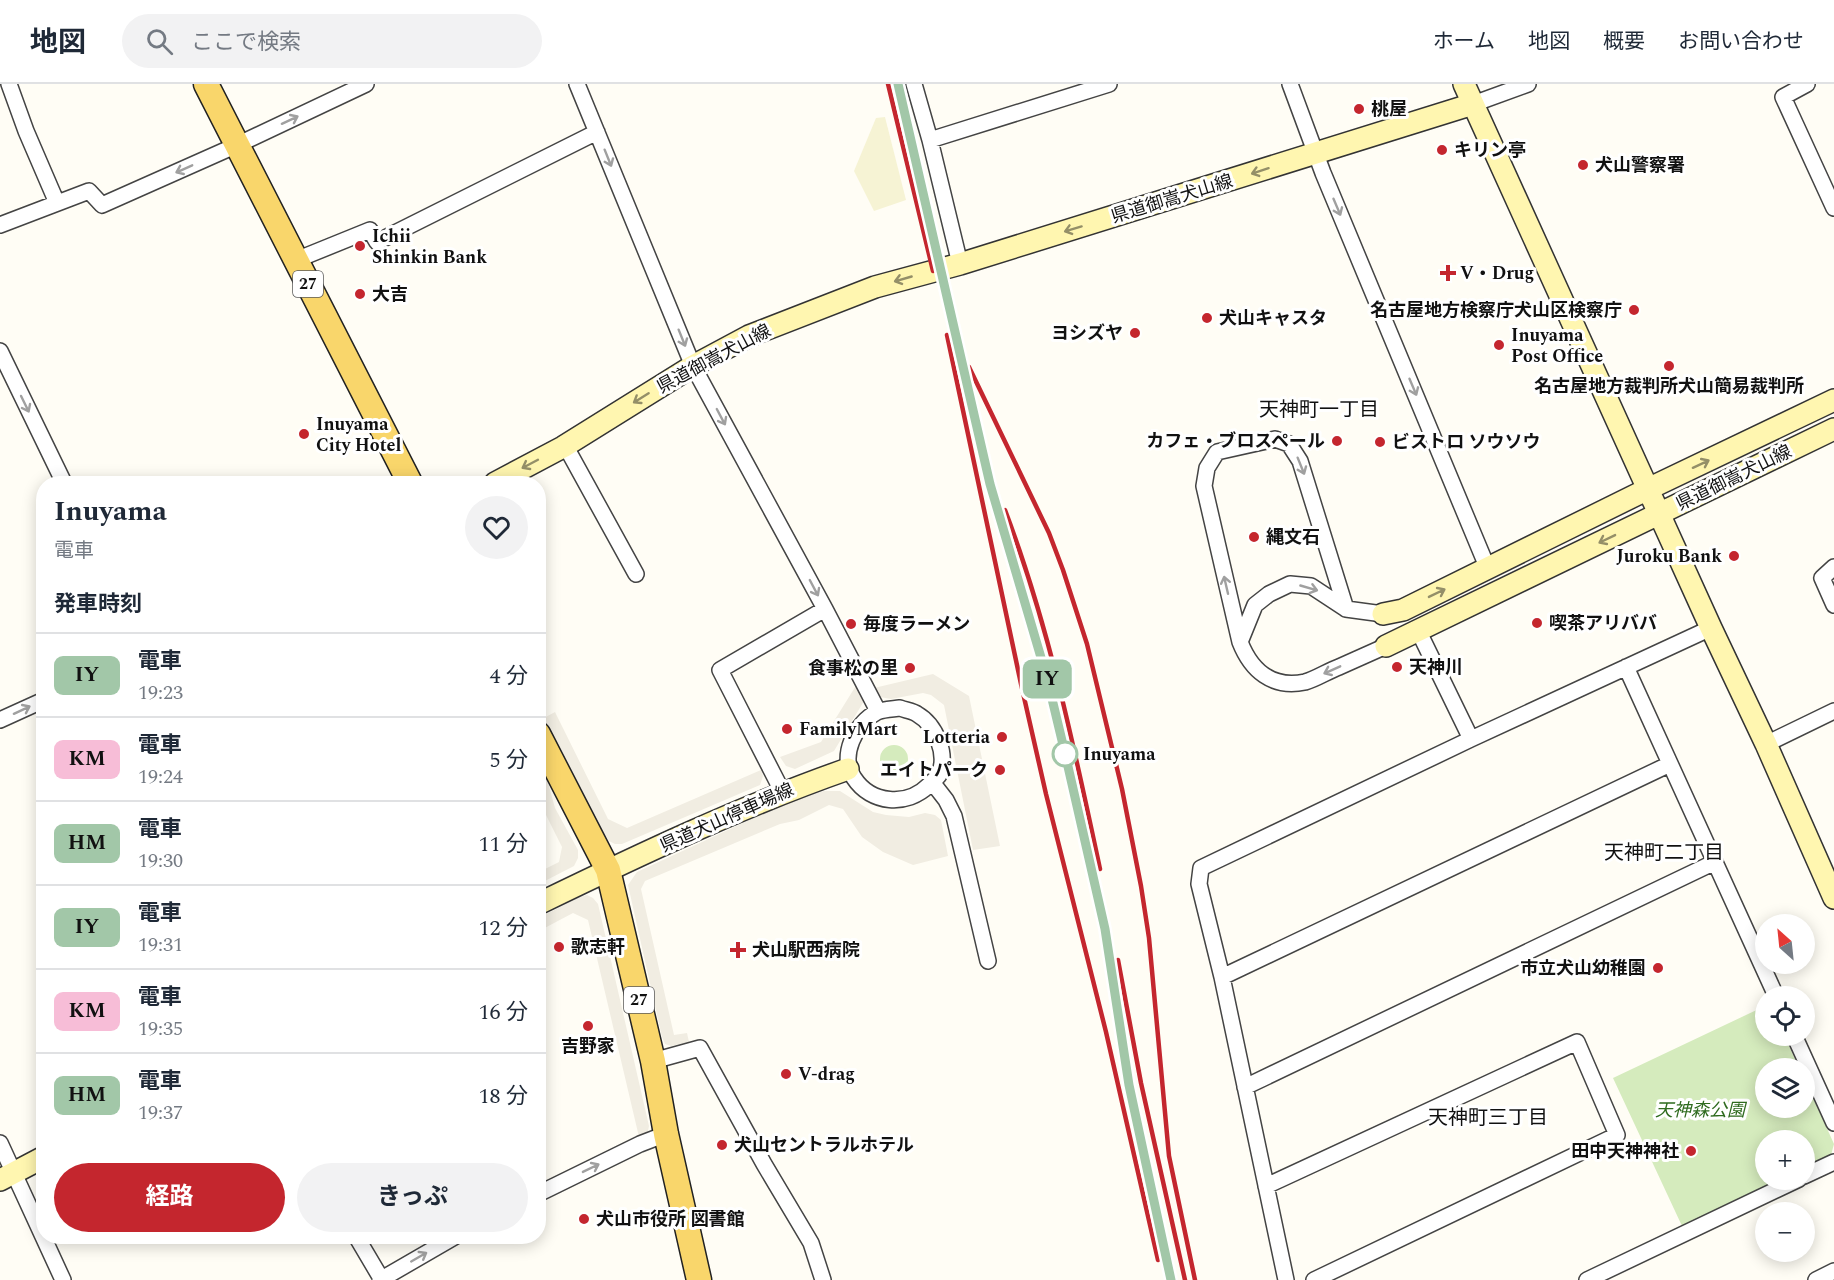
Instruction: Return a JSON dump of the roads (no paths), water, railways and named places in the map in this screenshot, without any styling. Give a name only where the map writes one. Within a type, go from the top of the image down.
[{"type":"main road","name":"27","points":[[206,84],[406,476]]},
{"type":"main road","points":[[1464,84],[1473,104]]},
{"type":"main road","name":"県道御嵩犬山線","points":[[508,476],[565,445],[693,366],[749,336],[875,287],[960,264],[1473,104],[1660,514],[1834,429]]},
{"type":"main road","name":"県道御嵩犬山線","points":[[1648,489],[1834,400]]},
{"type":"main road","points":[[1383,615],[1403,610],[1648,489]]},
{"type":"main road","points":[[1386,646],[1660,514],[1834,898]]},
{"type":"main road","name":"27","points":[[546,750],[608,870],[653,1061],[666,1134],[699,1280]]},
{"type":"main road","name":"県道犬山停車場線","points":[[546,900],[783,792],[848,770]]},
{"type":"main road","points":[[7,1177],[36,1161]]},
{"type":"street","points":[[9,84],[26,131],[57,203]]},
{"type":"street","points":[[0,225],[89,191],[102,205],[366,84]]},
{"type":"street","points":[[577,84],[693,366],[878,711]]},
{"type":"street","points":[[914,84],[960,264]]},
{"type":"street","points":[[930,140],[1109,84]]},
{"type":"street","points":[[1290,84],[1315,153],[1488,569]]},
{"type":"street","points":[[1473,104],[1528,84]]},
{"type":"street","points":[[1807,84],[1783,97],[1834,208]]},
{"type":"street","points":[[296,261],[370,230],[377,242],[597,132]]},
{"type":"street","points":[[0,351],[61,476]]},
{"type":"street","points":[[1346,609],[1300,461],[1289,444],[1275,439],[1217,452],[1207,468],[1204,486],[1240,642],[1256,670],[1267,677],[1284,682],[1305,682],[1386,646]]},
{"type":"street","points":[[565,445],[636,574]]},
{"type":"street","points":[[1834,567],[1821,578],[1834,605]]},
{"type":"street","points":[[1240,642],[1255,605],[1269,594],[1290,584],[1311,586],[1346,609],[1383,615]]},
{"type":"street","points":[[783,792],[720,670],[825,609]]},
{"type":"street","points":[[1286,1280],[1222,977],[1199,884],[1201,868],[1711,628]]},
{"type":"street","points":[[1419,630],[1470,740]]},
{"type":"street","points":[[1626,667],[1771,986]]},
{"type":"street","points":[[0,720],[36,704]]},
{"type":"street","points":[[900,708],[917,714],[934,729],[942,751],[939,775],[922,792],[899,801],[878,798],[860,786],[848,770],[848,749],[861,726],[878,711],[900,708]]},
{"type":"street","points":[[1766,744],[1834,711]]},
{"type":"street","points":[[1222,977],[1670,764]]},
{"type":"street","points":[[932,782],[946,800],[954,816],[988,961]]},
{"type":"street","points":[[1245,1087],[1714,862]]},
{"type":"street","points":[[1266,1186],[1577,1042],[1617,1135],[1314,1280]]},
{"type":"street","points":[[1799,1046],[1834,1123]]},
{"type":"street","points":[[653,1061],[700,1048],[811,1243],[823,1280]]},
{"type":"street","points":[[546,1190],[640,1144],[666,1134]]},
{"type":"street","points":[[0,1143],[7,1177],[36,1230]]},
{"type":"street","points":[[1815,1171],[1834,1162]]},
{"type":"street","points":[[1587,1280],[1776,1190]]},
{"type":"street","points":[[43,1244],[63,1280]]},
{"type":"street","points":[[361,1244],[381,1280],[442,1244]]},
{"type":"street","points":[[1816,1280],[1834,1272]]},
{"type":"railway","points":[[888,84],[933,271]]},
{"type":"railway","points":[[898,84],[990,484],[1047,678],[1064,749],[1105,929],[1129,1085],[1171,1280]]},
{"type":"railway","points":[[947,335],[1046,794],[1106,1032],[1158,1260]]},
{"type":"railway","points":[[969,367],[1049,533],[1087,644],[1122,789],[1141,886],[1149,938],[1169,1156],[1195,1280]]},
{"type":"railway","points":[[1005,510],[1048,642],[1100,869]]},
{"type":"railway","points":[[1118,960],[1141,1083],[1185,1280]]},
{"type":"train","name":"IY","points":[[898,84],[990,484],[1047,678],[1072,784],[1105,929],[1129,1085],[1171,1280]]},
{"type":"place","name":"桃屋","points":[[1359,109]]},
{"type":"place","name":"キリン亭","points":[[1442,150]]},
{"type":"place","name":"犬山警察署","points":[[1583,165]]},
{"type":"place","name":"Ichii Shinkin Bank","points":[[360,246]]},
{"type":"place","name":"V・Drug","points":[[1448,273]]},
{"type":"place","name":"大吉","points":[[360,294]]},
{"type":"place","name":"名古屋地方検察庁犬山区検察庁","points":[[1634,310]]},
{"type":"place","name":"犬山キャスタ","points":[[1207,318]]},
{"type":"place","name":"ヨシズヤ","points":[[1135,333]]},
{"type":"place","name":"Inuyama Post Office","points":[[1499,345]]},
{"type":"place","name":"名古屋地方裁判所犬山簡易裁判所","points":[[1669,366]]},
{"type":"place","name":"Inuyama City Hotel","points":[[304,434]]},
{"type":"place","name":"カフェ・ブロスペール","points":[[1337,441]]},
{"type":"place","name":"ビストロ ソウソウ","points":[[1380,442]]},
{"type":"place","name":"縄文石","points":[[1254,537]]},
{"type":"place","name":"Juroku Bank","points":[[1734,556]]},
{"type":"place","name":"喫茶アリババ","points":[[1537,623]]},
{"type":"place","name":"毎度ラーメン","points":[[851,624]]},
{"type":"place","name":"天神川","points":[[1397,667]]},
{"type":"place","name":"食事松の里","points":[[910,668]]},
{"type":"place","name":"FamilyMart","points":[[787,729]]},
{"type":"place","name":"Lotteria","points":[[1002,737]]},
{"type":"place","name":"Inuyama","points":[[1065,754]]},
{"type":"place","name":"エイトパーク","points":[[1000,770]]},
{"type":"place","name":"歌志軒","points":[[559,947]]},
{"type":"place","name":"犬山駅西病院","points":[[738,950]]},
{"type":"place","name":"市立犬山幼稚園","points":[[1658,968]]},
{"type":"place","name":"吉野家","points":[[588,1026]]},
{"type":"place","name":"V-drag","points":[[786,1074]]},
{"type":"place","name":"犬山セントラルホテル","points":[[722,1145]]},
{"type":"place","name":"田中天神神社","points":[[1691,1151]]},
{"type":"place","name":"犬山市役所 図書館","points":[[584,1219]]},
{"type":"district","name":"天神町一丁目","points":[[1319,410]]},
{"type":"district","name":"天神町二丁目","points":[[1664,853]]},
{"type":"district","name":"天神町三丁目","points":[[1488,1118]]},
{"type":"park label","name":"天神森公園","points":[[1700,1110]]}]
